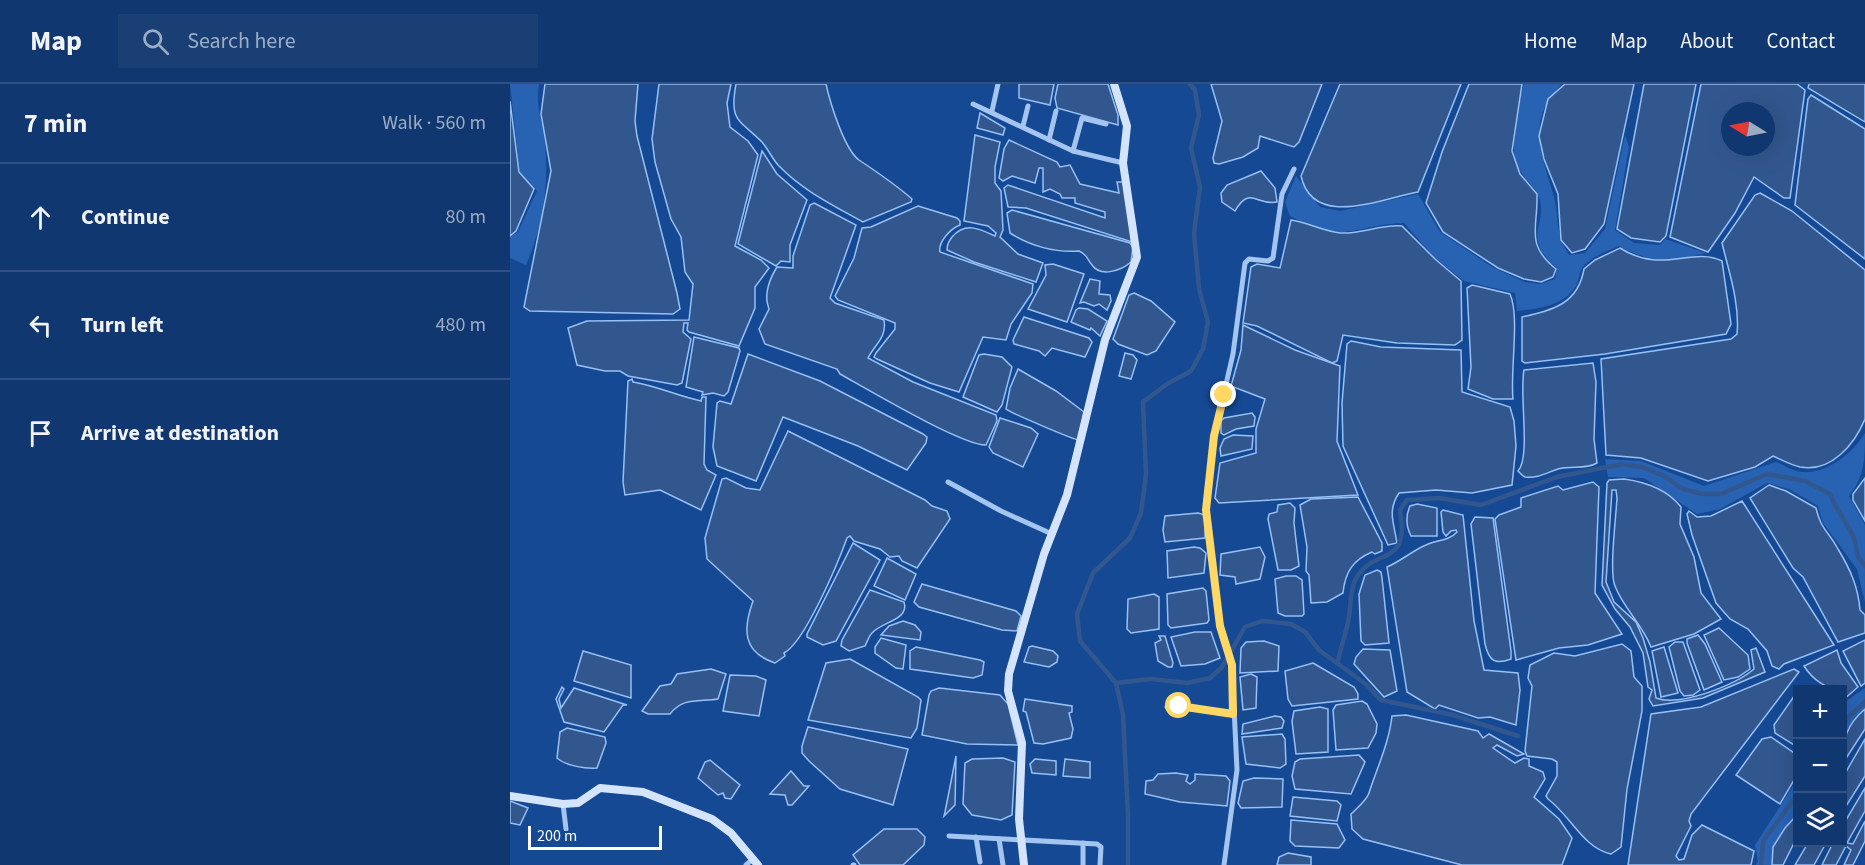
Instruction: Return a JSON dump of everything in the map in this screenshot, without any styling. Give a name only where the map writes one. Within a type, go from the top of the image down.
[{"type":"street","points":[[992,111],[998,84]]},
{"type":"street","points":[[1024,865],[1020,840],[1022,743],[1008,691],[1009,674],[1052,534],[1067,495],[1105,340],[1137,257],[1123,163],[1127,126],[1114,84]]},
{"type":"street","points":[[973,104],[1073,151],[1123,163]]},
{"type":"street","points":[[1023,126],[1028,106]]},
{"type":"street","points":[[1048,140],[1056,111]]},
{"type":"street","points":[[1073,151],[1082,118],[1107,124]]},
{"type":"street","points":[[1224,865],[1236,770],[1232,665],[1220,626],[1206,510],[1214,436],[1233,354],[1245,263],[1249,259],[1268,261],[1272,258],[1282,194],[1294,169]]},
{"type":"street","points":[[948,482],[1001,511],[1052,534]]},
{"type":"street","points":[[1167,707],[1185,706],[1197,711],[1233,714]]},
{"type":"street","points":[[510,796],[563,804],[578,803],[600,788],[643,792],[712,819],[731,833],[755,862],[746,865]]},
{"type":"street","points":[[563,804],[566,830]]},
{"type":"street","points":[[949,836],[1100,845],[1100,865]]},
{"type":"street","points":[[976,837],[980,862]]},
{"type":"street","points":[[999,839],[1003,865]]},
{"type":"street","points":[[1083,843],[1083,865]]},
{"type":"shaded area","points":[[510,84],[539,84],[539,108],[545,143],[546,174],[541,221],[526,265],[510,258],[510,237],[518,232],[537,191],[520,173]]},
{"type":"shaded area","points":[[545,84],[638,84],[635,121],[637,136],[677,293],[680,309],[673,314],[530,311],[524,307],[551,171],[541,114]]},
{"type":"shaded area","points":[[659,84],[731,84],[727,103],[730,127],[748,141],[758,155],[735,246],[761,260],[769,268],[755,287],[755,308],[739,346],[689,332],[688,323],[684,323],[683,332],[691,339],[682,383],[677,385],[628,376],[620,371],[605,371],[577,365],[568,328],[587,321],[689,320],[693,284],[685,272],[681,237],[671,219],[655,162],[652,139]]},
{"type":"shaded area","points":[[736,84],[826,84],[838,125],[853,154],[906,194],[912,199],[911,202],[863,222],[808,190],[778,165],[762,142],[738,119],[734,106]]},
{"type":"shaded area","points":[[1019,84],[1054,84],[1050,105],[1019,98]]},
{"type":"shaded area","points":[[1058,84],[1108,84],[1118,115],[1118,125],[1057,108],[1055,98]]},
{"type":"shaded area","points":[[1211,84],[1322,84],[1299,142],[1294,147],[1260,136],[1258,148],[1243,157],[1219,164],[1214,163],[1213,158],[1222,121]]},
{"type":"shaded area","points":[[1340,84],[1461,84],[1418,192],[1369,204],[1334,206],[1319,202],[1308,192],[1301,176]]},
{"type":"shaded area","points":[[1469,84],[1522,84],[1512,151],[1520,174],[1537,194],[1535,235],[1537,244],[1546,260],[1556,269],[1553,277],[1541,282],[1524,279],[1498,268],[1443,232],[1426,203],[1442,152]]},
{"type":"shaded area","points":[[1524,84],[1562,84],[1543,111],[1540,138],[1545,167],[1556,205],[1559,233],[1569,255],[1585,253],[1605,229],[1625,135],[1629,147],[1615,230],[1634,243],[1660,245],[1665,239],[1706,253],[1662,260],[1642,256],[1619,246],[1585,264],[1576,286],[1565,298],[1550,305],[1517,311],[1515,293],[1464,281],[1433,256],[1404,223],[1336,232],[1316,227],[1290,216],[1285,202],[1296,176],[1320,207],[1340,211],[1418,194],[1440,232],[1492,267],[1525,282],[1540,284],[1555,279],[1557,268],[1546,257],[1537,238],[1541,204],[1536,190],[1521,173],[1514,155],[1517,118]]},
{"type":"shaded area","points":[[1565,84],[1634,84],[1604,224],[1585,249],[1572,253],[1561,240],[1558,194],[1544,159],[1539,136],[1548,99]]},
{"type":"shaded area","points":[[1644,84],[1696,84],[1666,236],[1660,242],[1631,238],[1617,229]]},
{"type":"shaded area","points":[[1701,84],[1797,84],[1805,90],[1790,198],[1784,198],[1754,177],[1735,213],[1708,252],[1670,237]]},
{"type":"shaded area","points":[[1809,84],[1865,84],[1865,122],[1808,88]]},
{"type":"shaded area","points":[[1811,95],[1865,129],[1865,259],[1795,205],[1808,99]]},
{"type":"shaded area","points":[[510,101],[519,172],[534,189],[516,231],[510,236]]},
{"type":"shaded area","points":[[980,113],[1005,128],[1003,135],[977,128]]},
{"type":"shaded area","points":[[975,135],[1000,142],[995,167],[995,183],[1001,191],[1003,230],[1000,237],[1018,254],[1043,263],[1036,282],[974,262],[947,250],[951,239],[962,229],[977,229],[995,236],[996,233],[988,226],[964,221]]},
{"type":"shaded area","points":[[1009,140],[1057,162],[1060,167],[1070,165],[1080,184],[1119,193],[1117,182],[1124,182],[1132,242],[1026,208],[1008,207],[1004,188],[1008,185],[1105,218],[1105,212],[1075,203],[1075,198],[1062,198],[1060,194],[1050,189],[1043,192],[1043,168],[1039,168],[1035,183],[1012,176],[1003,181],[999,178],[1004,149]]},
{"type":"shaded area","points":[[762,151],[777,174],[807,200],[790,245],[790,262],[781,261],[776,266],[738,244]]},
{"type":"shaded area","points":[[1261,171],[1275,188],[1277,202],[1249,198],[1240,203],[1235,211],[1222,202],[1221,193],[1227,185]]},
{"type":"shaded area","points":[[1760,193],[1792,211],[1865,270],[1865,419],[1861,428],[1841,454],[1822,465],[1812,468],[1800,467],[1773,456],[1755,467],[1708,481],[1641,458],[1606,455],[1601,359],[1731,339],[1737,334],[1735,300],[1722,243],[1755,195]]},
{"type":"shaded area","points":[[814,203],[856,225],[830,298],[835,303],[884,320],[884,332],[868,358],[913,382],[996,415],[997,421],[986,445],[974,443],[936,426],[840,374],[837,369],[765,344],[759,329],[769,309],[767,292],[770,281],[777,267],[793,268],[793,256],[810,205]]},
{"type":"shaded area","points":[[918,206],[957,218],[960,221],[960,225],[943,240],[940,252],[1033,284],[1032,293],[1011,324],[1006,340],[983,337],[959,392],[930,383],[874,357],[895,329],[895,323],[838,300],[835,296],[854,258],[862,228],[871,227]]},
{"type":"shaded area","points":[[1012,210],[1130,243],[1133,247],[1131,262],[1117,270],[1106,272],[1096,269],[1079,251],[1052,250],[1026,242],[1010,233],[1007,213]]},
{"type":"shaded area","points":[[1291,220],[1341,233],[1402,226],[1461,281],[1462,340],[1455,345],[1397,343],[1343,335],[1337,361],[1332,363],[1257,326],[1243,323],[1251,267],[1257,264],[1280,268]]},
{"type":"shaded area","points":[[1620,248],[1635,256],[1649,259],[1663,260],[1699,256],[1722,261],[1731,324],[1726,334],[1605,354],[1525,363],[1522,361],[1522,317],[1562,304],[1576,290],[1584,269],[1595,260]]},
{"type":"shaded area","points":[[1053,264],[1084,274],[1067,322],[1028,309],[1046,275],[1045,265]]},
{"type":"shaded area","points":[[1090,279],[1100,281],[1099,294],[1110,295],[1111,301],[1107,310],[1099,304],[1094,306],[1084,302],[1080,303]]},
{"type":"shaded area","points":[[1472,285],[1510,294],[1515,330],[1513,399],[1493,399],[1468,389],[1471,367],[1467,288]]},
{"type":"shaded area","points":[[1134,293],[1151,301],[1175,322],[1156,351],[1147,355],[1118,344],[1113,339],[1129,295]]},
{"type":"shaded area","points":[[1079,308],[1088,309],[1107,321],[1100,336],[1091,328],[1090,330],[1071,322]]},
{"type":"shaded area","points":[[1024,317],[1089,338],[1092,342],[1085,357],[1052,348],[1045,356],[1039,351],[1014,344],[1013,340]]},
{"type":"shaded area","points":[[1243,325],[1295,350],[1340,366],[1337,441],[1358,495],[1219,503],[1215,498],[1220,463],[1256,453],[1256,429],[1265,399],[1231,386],[1241,350]]},
{"type":"shaded area","points":[[694,337],[739,348],[728,392],[724,396],[713,393],[702,395],[703,392],[686,387]]},
{"type":"shaded area","points":[[1351,341],[1381,347],[1461,350],[1462,392],[1510,407],[1514,421],[1516,446],[1512,485],[1472,493],[1436,490],[1399,493],[1392,511],[1397,543],[1388,545],[1343,446],[1342,403],[1347,344]]},
{"type":"shaded area","points":[[1125,353],[1133,355],[1137,360],[1131,379],[1119,376]]},
{"type":"shaded area","points":[[748,354],[820,381],[923,434],[927,437],[926,443],[907,470],[858,446],[783,417],[756,481],[717,466],[713,447],[717,403],[720,401],[731,404]]},
{"type":"shaded area","points":[[979,355],[1002,357],[1012,367],[1002,405],[997,412],[963,397]]},
{"type":"shaded area","points":[[1593,363],[1596,382],[1594,439],[1597,463],[1558,469],[1534,477],[1524,477],[1518,471],[1524,453],[1524,370]]},
{"type":"shaded area","points":[[1018,369],[1056,391],[1084,412],[1079,440],[1006,409],[1010,388]]},
{"type":"shaded area","points":[[632,379],[633,382],[701,401],[702,397],[706,397],[704,464],[707,470],[716,475],[701,510],[660,490],[625,495],[623,482],[628,381]]},
{"type":"shaded area","points":[[1252,413],[1255,417],[1254,426],[1236,429],[1224,435],[1221,433],[1221,421],[1224,418]]},
{"type":"shaded area","points":[[1000,418],[1031,428],[1038,434],[1023,467],[993,453],[989,447]]},
{"type":"shaded area","points":[[788,431],[925,500],[932,506],[947,511],[950,519],[917,568],[902,561],[899,556],[890,557],[880,549],[854,541],[850,536],[847,538],[811,618],[792,646],[784,653],[785,656],[775,663],[756,653],[751,646],[747,630],[753,601],[707,559],[705,538],[722,479],[726,478],[746,488],[760,490]]},
{"type":"shaded area","points":[[1865,433],[1861,474],[1849,496],[1865,525],[1865,602],[1857,569],[1823,523],[1818,506],[1789,489],[1767,483],[1720,509],[1697,514],[1644,478],[1608,477],[1605,459],[1641,461],[1704,486],[1776,462],[1799,472],[1821,470],[1846,455]]},
{"type":"shaded area","points":[[1233,435],[1253,436],[1252,449],[1221,456],[1220,448],[1224,439]]},
{"type":"shaded area","points":[[1865,478],[1865,521],[1853,500],[1853,494]]},
{"type":"shaded area","points":[[1624,479],[1656,487],[1669,495],[1681,507],[1680,524],[1694,557],[1701,593],[1721,619],[1694,634],[1651,647],[1643,631],[1623,602],[1613,579],[1617,498],[1616,490],[1612,490],[1606,582],[1614,602],[1636,622],[1643,638],[1656,698],[1679,700],[1707,693],[1734,682],[1754,669],[1751,650],[1756,648],[1765,672],[1703,698],[1653,706],[1649,699],[1652,690],[1648,687],[1643,653],[1630,627],[1615,609],[1602,585],[1607,483],[1609,480]]},
{"type":"shaded area","points":[[1593,482],[1599,487],[1595,593],[1622,634],[1588,645],[1559,648],[1516,660],[1495,519],[1499,515],[1521,507],[1521,498],[1558,486],[1563,490]]},
{"type":"shaded area","points":[[1769,485],[1786,491],[1816,508],[1823,527],[1853,578],[1860,610],[1865,615],[1865,633],[1838,642],[1803,577],[1793,568],[1750,498]]},
{"type":"shaded area","points":[[1358,497],[1382,543],[1382,551],[1375,554],[1372,552],[1355,563],[1348,573],[1343,593],[1327,602],[1311,603],[1309,575],[1306,571],[1307,547],[1300,505],[1311,499]]},
{"type":"shaded area","points":[[1742,501],[1834,645],[1784,664],[1779,669],[1772,666],[1767,651],[1748,629],[1730,619],[1716,603],[1687,514],[1689,511],[1697,517],[1711,516]]},
{"type":"shaded area","points":[[1290,503],[1295,508],[1294,523],[1299,566],[1291,570],[1278,570],[1268,519],[1269,514],[1277,512],[1278,505]]},
{"type":"shaded area","points":[[1417,504],[1437,508],[1437,536],[1411,536],[1407,525],[1407,514],[1410,506]]},
{"type":"shaded area","points":[[1443,510],[1463,515],[1474,621],[1484,670],[1518,673],[1520,690],[1516,725],[1490,717],[1478,718],[1439,705],[1435,709],[1407,692],[1387,567],[1421,547],[1450,537],[1457,532],[1456,530],[1451,531],[1446,536],[1443,532],[1441,512]]},
{"type":"shaded area","points":[[1198,513],[1205,515],[1205,538],[1165,542],[1163,530],[1165,516]]},
{"type":"shaded area","points":[[1475,517],[1493,518],[1511,651],[1511,659],[1501,662],[1491,658],[1485,644],[1471,524]]},
{"type":"shaded area","points":[[853,543],[880,560],[836,641],[823,645],[807,637],[807,634]]},
{"type":"shaded area","points":[[1194,547],[1206,553],[1204,573],[1168,578],[1167,551]]},
{"type":"shaded area","points":[[1260,547],[1265,557],[1260,579],[1236,584],[1235,577],[1220,575],[1221,554]]},
{"type":"shaded area","points":[[887,558],[916,574],[905,600],[874,586]]},
{"type":"shaded area","points":[[1377,570],[1381,572],[1382,578],[1389,643],[1365,645],[1361,641],[1359,594],[1365,575]]},
{"type":"shaded area","points":[[1296,576],[1302,580],[1304,614],[1302,616],[1285,616],[1278,613],[1275,579]]},
{"type":"shaded area","points":[[922,584],[1016,611],[1021,616],[1017,631],[1002,630],[919,607],[914,602]]},
{"type":"shaded area","points":[[1203,588],[1206,591],[1209,620],[1207,623],[1171,628],[1168,625],[1167,594]]},
{"type":"shaded area","points":[[870,590],[904,602],[905,608],[899,617],[876,629],[865,646],[849,651],[841,646],[842,640]]},
{"type":"shaded area","points":[[1154,594],[1159,597],[1159,629],[1131,633],[1127,629],[1128,599]]},
{"type":"shaded area","points":[[903,621],[915,625],[921,632],[920,640],[881,635],[889,626]]},
{"type":"shaded area","points":[[1719,628],[1748,655],[1750,669],[1738,677],[1724,680],[1704,635]]},
{"type":"shaded area","points":[[1195,632],[1211,632],[1220,658],[1205,664],[1181,666],[1171,637]]},
{"type":"shaded area","points":[[1698,635],[1705,644],[1722,682],[1704,690],[1687,643],[1687,639]]},
{"type":"shaded area","points":[[1159,636],[1165,636],[1173,663],[1172,667],[1158,661],[1155,643],[1161,640]]},
{"type":"shaded area","points":[[881,638],[906,645],[903,669],[896,668],[875,653],[875,647]]},
{"type":"shaded area","points":[[1865,640],[1865,683],[1861,686],[1843,651]]},
{"type":"shaded area","points":[[1264,641],[1279,646],[1278,671],[1240,673],[1241,648],[1246,642]]},
{"type":"shaded area","points":[[1675,642],[1683,642],[1700,690],[1693,695],[1684,696],[1680,691],[1669,647]]},
{"type":"shaded area","points":[[1622,644],[1631,651],[1634,677],[1642,686],[1642,711],[1627,789],[1621,847],[1611,854],[1592,845],[1546,796],[1557,776],[1557,762],[1552,759],[1527,756],[1525,751],[1532,686],[1528,678],[1530,665],[1554,653],[1575,656]]},
{"type":"shaded area","points":[[916,647],[980,660],[984,662],[982,675],[973,678],[910,669],[910,651]]},
{"type":"shaded area","points":[[1029,647],[1053,651],[1058,656],[1057,662],[1049,667],[1024,662]]},
{"type":"shaded area","points":[[1664,647],[1678,693],[1661,697],[1652,651]]},
{"type":"shaded area","points":[[1363,649],[1390,650],[1397,691],[1384,697],[1354,664],[1356,657]]},
{"type":"shaded area","points":[[1837,650],[1841,663],[1858,687],[1847,697],[1847,685],[1824,685],[1811,675],[1804,666]]},
{"type":"shaded area","points":[[583,651],[631,665],[631,698],[574,681]]},
{"type":"shaded area","points":[[850,659],[921,700],[917,728],[911,738],[808,720],[826,663]]},
{"type":"shaded area","points":[[1313,663],[1354,687],[1358,699],[1292,706],[1288,699],[1285,671]]},
{"type":"shaded area","points":[[711,669],[726,674],[718,699],[692,701],[680,705],[670,714],[648,714],[642,711],[660,686],[671,684],[677,674]]},
{"type":"shaded area","points":[[1794,669],[1799,672],[1691,814],[1689,821],[1691,826],[1676,856],[1679,860],[1684,859],[1692,835],[1702,825],[1754,851],[1751,865],[1628,865],[1651,714],[1701,707]]},
{"type":"shaded area","points":[[1251,674],[1257,677],[1256,708],[1243,710],[1240,677]]},
{"type":"shaded area","points":[[730,675],[756,676],[766,680],[759,716],[723,711]]},
{"type":"shaded area","points":[[562,687],[564,689],[559,699],[561,708],[574,688],[627,705],[623,705],[604,732],[564,722],[556,699]]},
{"type":"shaded area","points":[[939,688],[1000,695],[1008,704],[1018,745],[967,744],[922,735],[929,695],[931,691]]},
{"type":"shaded area","points":[[1865,688],[1865,709],[1857,716],[1847,732],[1847,701]]},
{"type":"shaded area","points":[[1793,698],[1793,744],[1775,733],[1774,725]]},
{"type":"shaded area","points":[[1025,699],[1072,706],[1072,712],[1069,713],[1073,729],[1071,738],[1043,744],[1034,743],[1026,712],[1023,711]]},
{"type":"shaded area","points":[[1362,701],[1367,704],[1377,724],[1376,733],[1368,748],[1336,750],[1333,710],[1336,705]]},
{"type":"shaded area","points":[[1320,707],[1328,709],[1328,752],[1296,754],[1292,721],[1294,711]]},
{"type":"shaded area","points":[[1865,709],[1865,729],[1847,757],[1847,733]]},
{"type":"shaded area","points":[[1406,715],[1478,731],[1483,738],[1489,734],[1524,754],[1517,756],[1497,745],[1493,748],[1515,763],[1524,758],[1529,759],[1529,766],[1543,772],[1545,779],[1534,797],[1559,819],[1572,838],[1562,865],[1462,865],[1363,839],[1352,829],[1351,814],[1368,796],[1386,746],[1392,716]]},
{"type":"shaded area","points":[[1275,716],[1281,717],[1284,721],[1282,728],[1242,734],[1243,724]]},
{"type":"shaded area","points":[[808,727],[908,749],[893,805],[840,789],[809,761],[802,753]]},
{"type":"shaded area","points":[[567,728],[605,737],[606,743],[597,768],[576,766],[557,758],[560,732]]},
{"type":"shaded area","points":[[1282,734],[1285,739],[1286,764],[1280,768],[1246,764],[1242,737]]},
{"type":"shaded area","points":[[1771,737],[1793,752],[1793,782],[1780,804],[1736,775],[1762,739]]},
{"type":"shaded area","points":[[1865,739],[1865,776],[1847,805],[1847,770]]},
{"type":"shaded area","points":[[1359,755],[1365,762],[1351,794],[1295,789],[1292,776],[1295,762],[1300,759]]},
{"type":"shaded area","points":[[956,756],[955,805],[944,816],[945,812]]},
{"type":"shaded area","points":[[1003,758],[1015,762],[1012,815],[1001,820],[972,815],[963,804],[965,763],[972,759]]},
{"type":"shaded area","points":[[1035,759],[1056,761],[1056,775],[1032,773],[1030,764]]},
{"type":"shaded area","points":[[1065,759],[1090,762],[1090,778],[1063,776]]},
{"type":"shaded area","points":[[710,760],[740,785],[731,799],[725,798],[723,793],[718,795],[698,778],[705,762]]},
{"type":"shaded area","points":[[791,771],[804,786],[809,786],[792,805],[788,805],[785,795],[770,794]]},
{"type":"shaded area","points":[[1158,774],[1188,775],[1186,781],[1190,784],[1195,780],[1195,774],[1226,776],[1230,781],[1227,806],[1180,802],[1145,794],[1146,781],[1153,780]]},
{"type":"shaded area","points":[[1254,778],[1283,779],[1282,807],[1241,808],[1238,803],[1243,781]]},
{"type":"shaded area","points":[[1793,786],[1793,819],[1785,828],[1772,865],[1756,865],[1758,861],[1755,845]]},
{"type":"shaded area","points":[[1865,788],[1865,811],[1847,843],[1847,818]]},
{"type":"shaded area","points":[[1293,797],[1337,801],[1341,805],[1337,821],[1290,816]]},
{"type":"shaded area","points":[[510,801],[528,808],[520,825],[510,823]]},
{"type":"shaded area","points":[[1793,819],[1793,845],[1783,865],[1772,865],[1773,847]]},
{"type":"shaded area","points":[[1291,820],[1337,824],[1345,840],[1339,848],[1295,846],[1290,841]]},
{"type":"shaded area","points":[[1865,821],[1865,841],[1853,865],[1844,865],[1851,850],[1847,847],[1847,843],[1853,844]]},
{"type":"shaded area","points":[[884,829],[917,829],[925,837],[924,845],[903,865],[860,865],[853,855]]},
{"type":"shaded area","points":[[1806,847],[1824,847],[1814,865],[1795,865]]},
{"type":"shaded area","points":[[1831,847],[1845,847],[1836,865],[1822,865]]},
{"type":"shaded area","points":[[1288,853],[1311,857],[1311,865],[1277,865],[1279,857]]},
{"type":"waterway","points":[[1128,865],[1123,715],[1116,683],[1080,641],[1077,614],[1093,573],[1130,538],[1141,513],[1146,474],[1143,402],[1167,384],[1191,371],[1203,349],[1208,322],[1199,289],[1194,233],[1200,187],[1191,148],[1199,115],[1195,90],[1190,84]]},
{"type":"waterway","points":[[1338,661],[1348,622],[1354,583],[1361,571],[1394,550],[1400,542],[1402,529],[1400,510],[1407,500],[1439,498],[1481,505],[1557,477],[1622,464],[1642,467],[1664,476],[1683,489],[1702,494],[1721,494],[1767,474],[1805,481],[1830,494],[1853,536],[1857,553],[1865,566]]},
{"type":"waterway","points":[[1116,683],[1151,679],[1187,683],[1210,678],[1222,667],[1245,627],[1262,621],[1291,624],[1305,632],[1319,650],[1367,685],[1381,700],[1453,715],[1518,736]]},
{"type":"waterway","points":[[1847,718],[1865,702]]},
{"type":"waterway","points":[[1761,865],[1763,841],[1793,801]]},
{"type":"route","points":[[1179,706],[1197,711],[1233,714],[1232,665],[1220,626],[1206,510],[1214,436],[1224,395]]}]
